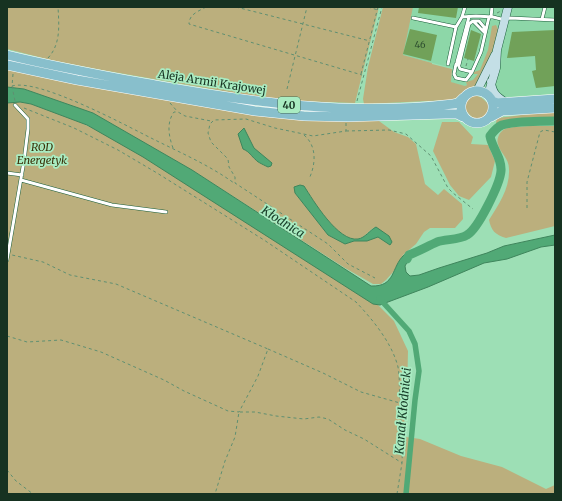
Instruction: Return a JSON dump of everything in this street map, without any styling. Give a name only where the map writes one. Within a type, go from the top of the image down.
[{"type":"main road","name":"Aleja Armii Krajowej","points":[[7,55],[80,71],[175,88],[256,102],[298,106],[358,108],[408,107],[453,104],[458,103],[463,98]]},
{"type":"main road","name":"Aleja Armii Krajowej","points":[[10,67],[255,111],[304,116],[348,118],[457,114],[463,117]]},
{"type":"main road","points":[[476,91],[484,92],[497,102],[555,99]]},
{"type":"main road","name":"40","points":[[463,98],[469,93],[476,91]]},
{"type":"main road","points":[[463,98],[460,106],[463,117]]},
{"type":"main road","points":[[490,98],[493,109],[491,117]]},
{"type":"main road","name":"40","points":[[463,117],[469,122],[477,124],[485,122],[502,111],[555,108]]},
{"type":"street","points":[[476,91],[497,50],[508,7]]},
{"type":"street","points":[[490,98],[491,82],[496,68],[497,50]]},
{"type":"street","points":[[491,82],[495,94],[499,99],[506,102]]},
{"type":"lane","points":[[448,64],[456,27],[462,17],[464,7]]},
{"type":"lane","points":[[484,33],[492,7]]},
{"type":"lane","points":[[542,19],[545,7]]},
{"type":"lane","points":[[462,17],[469,16],[555,20]]},
{"type":"lane","points":[[460,68],[459,62],[468,26],[470,22],[473,21],[480,22],[484,27],[480,57],[466,80],[456,78],[454,73],[469,16]]},
{"type":"lane","points":[[413,18],[456,27]]},
{"type":"lane","points":[[457,62],[460,68],[472,72]]},
{"type":"lane","points":[[7,260],[28,129],[28,119],[15,105]]},
{"type":"lane","points":[[7,173],[22,174]]},
{"type":"lane","points":[[21,180],[112,205],[166,212]]},
{"type":"path","points":[[46,59],[53,52],[58,36],[58,7]]},
{"type":"path","points":[[206,7],[191,16],[189,22],[190,25],[361,75],[378,9],[368,7]]},
{"type":"path","points":[[236,7],[370,41]]},
{"type":"path","points":[[286,89],[307,7]]},
{"type":"path","points":[[356,104],[382,7]]},
{"type":"path","points":[[466,68],[468,59]]},
{"type":"path","points":[[10,67],[15,105],[74,128],[144,165],[264,240],[356,302],[367,313],[391,350],[398,367],[403,438],[402,463],[397,494]]},
{"type":"path","points":[[12,86],[28,86],[61,96],[110,117],[217,172],[328,244],[348,264],[375,278]]},
{"type":"path","points":[[168,96],[170,103],[178,112],[186,116],[213,121],[225,119],[246,119],[275,128],[313,136],[346,131],[389,130],[406,134],[431,156],[448,188],[473,208]]},
{"type":"path","points":[[173,149],[169,137],[170,117],[174,112],[178,112]]},
{"type":"path","points":[[213,121],[210,124],[208,134],[211,142],[228,159],[229,167],[235,177],[235,184]]},
{"type":"path","points":[[346,125],[346,131]]},
{"type":"path","points":[[527,208],[527,182],[540,132],[544,130],[555,132]]},
{"type":"path","points":[[303,134],[313,145],[314,163],[309,179]]},
{"type":"path","points":[[8,254],[43,262],[70,274],[116,284],[323,373],[361,392],[400,403]]},
{"type":"path","points":[[7,336],[28,342],[61,340],[101,352],[228,411],[255,412],[304,419],[319,417],[328,419],[345,430],[364,438],[402,463]]},
{"type":"path","points":[[215,494],[225,461],[235,437],[239,412],[258,376],[268,349]]},
{"type":"path","points":[[7,470],[16,481],[33,494]]},
{"type":"shaded area","points":[[412,7],[555,7],[555,94],[504,97],[499,95],[493,85],[473,81],[465,86],[451,82],[452,68],[402,55]]},
{"type":"shaded area","points":[[7,87],[24,89],[93,113],[192,170],[371,286],[385,283],[389,280],[404,255],[413,250],[416,255],[409,259],[405,266],[406,272],[410,276],[419,275],[504,246],[555,235],[555,245],[541,247],[507,259],[484,263],[428,287],[380,305],[373,304],[143,157],[87,125],[31,104],[20,102],[7,103]]},
{"type":"shaded area","points":[[244,128],[254,148],[272,163],[271,166],[268,167],[260,163],[243,149],[238,134]]},
{"type":"shaded area","points":[[300,185],[304,186],[327,219],[342,234],[350,238],[358,239],[376,227],[389,236],[392,242],[390,245],[378,237],[367,241],[354,241],[345,244],[328,235],[295,193],[294,187]]},
{"type":"green space","points":[[7,7],[379,7],[355,103],[296,101],[246,95],[102,70],[51,60],[7,49]]},
{"type":"green space","points":[[383,7],[413,7],[403,55],[452,69],[451,82],[465,86],[467,85],[466,82],[473,80],[478,74],[474,74],[474,72],[480,70],[488,50],[492,26],[496,25],[498,29],[494,47],[478,83],[464,91],[456,98],[450,100],[364,104],[363,99],[368,67]]},
{"type":"green space","points":[[7,68],[307,118],[379,121],[394,132],[408,137],[416,144],[425,184],[438,195],[444,189],[462,204],[463,219],[455,228],[430,228],[424,232],[416,244],[403,255],[394,271],[386,280],[381,284],[373,284],[345,268],[192,170],[93,113],[24,89],[7,87]],"holes":[[[304,186],[334,228],[342,234],[350,238],[358,239],[376,227],[390,245],[378,237],[366,241],[354,241],[345,244],[328,235],[295,193]]]},
{"type":"green space","points":[[472,96],[480,97],[490,106],[489,115],[485,118],[476,119],[465,109],[465,101]]},
{"type":"green space","name":"ROD Energetyk","points":[[7,100],[31,104],[75,120],[109,136],[378,305],[394,321],[408,351],[406,437],[420,439],[461,456],[502,467],[546,489],[555,485],[555,494],[7,494]]},
{"type":"green space","points":[[555,111],[555,118],[496,123],[497,118]]},
{"type":"green space","points":[[442,122],[459,122],[473,137],[471,144],[488,145],[495,161],[491,177],[469,200],[459,196],[450,185],[433,151]]},
{"type":"green space","points":[[555,126],[555,226],[506,238],[496,234],[491,227],[489,220],[506,189],[509,176],[508,162],[498,144],[499,135],[505,129],[515,127]]},
{"type":"building","points":[[419,7],[458,7],[456,18],[418,13]]},
{"type":"building","points":[[410,29],[437,35],[431,61],[403,54]]},
{"type":"building","points":[[471,30],[481,34],[474,61],[464,58]]},
{"type":"building","points":[[555,30],[555,86],[536,88],[532,71],[536,70],[535,56],[507,58],[512,32]]},
{"type":"waterway","points":[[407,259],[409,255],[437,242],[464,237],[472,231],[477,224],[488,206],[500,177],[501,166],[490,136],[497,128],[502,125],[514,123],[555,121]]},
{"type":"waterway","name":"Kanał Kłodnicki","points":[[379,298],[409,331],[415,344],[419,371],[406,494]]},
{"type":"water label","name":"Kłodnica","points":[[283,222]]}]
